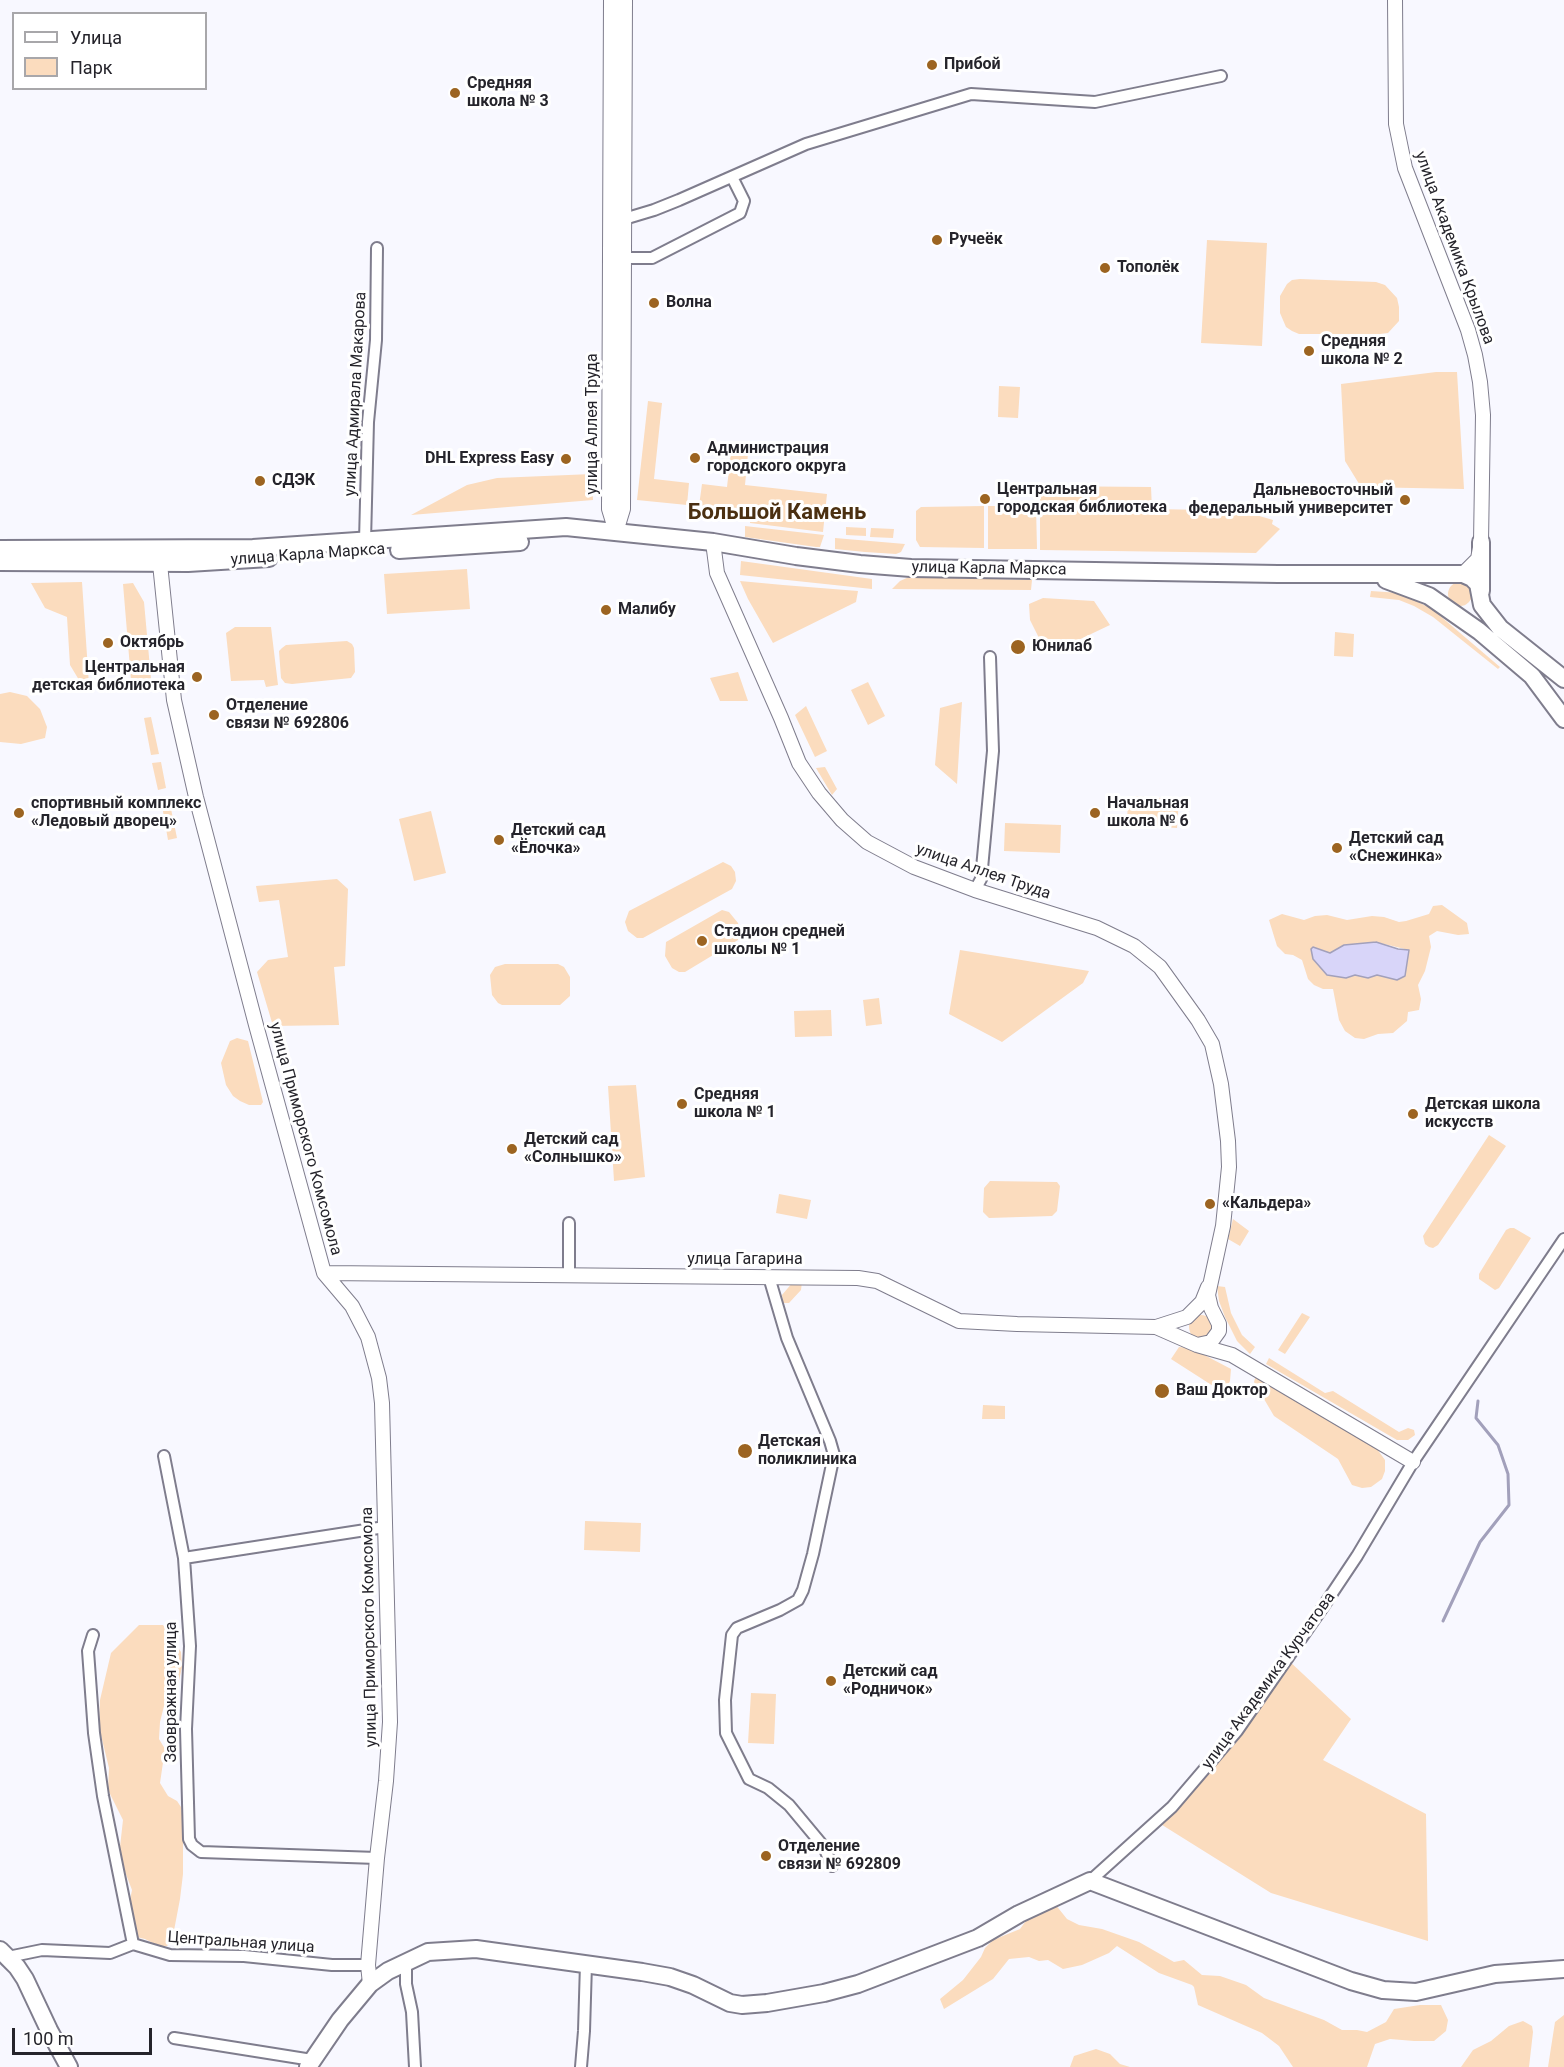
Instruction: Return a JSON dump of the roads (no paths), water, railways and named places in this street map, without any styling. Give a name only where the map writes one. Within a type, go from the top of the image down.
[{"type":"main road","name":"улица Карла Маркса","points":[[0,549],[160,556],[566,527],[713,542],[796,556],[911,568],[1365,575]]},
{"type":"main road","name":"улица Карла Маркса","points":[[0,561],[472,545],[616,532]]},
{"type":"main road","points":[[1365,575],[1419,591],[1459,613],[1469,612],[1478,604],[1480,594],[1482,542]]},
{"type":"main road","points":[[1461,574],[1449,578],[1443,588],[1443,600],[1450,609],[1532,675],[1564,719]]},
{"type":"main road","points":[[1365,575],[1461,574],[1475,580],[1482,605],[1500,628],[1564,679]]},
{"type":"main road","points":[[1090,1881],[1134,1900],[1351,1981],[1383,1990],[1416,1992],[1494,1974],[1564,1969]]},
{"type":"main road","name":"улица Академика Курчатова","points":[[373,1974],[406,1963],[428,1952],[476,1949],[670,1977],[693,1985],[729,2003],[742,2005],[795,1999],[858,1984],[978,1938],[1019,1914],[1090,1881]]},
{"type":"main road","points":[[4,1953],[25,1979],[69,2067]]},
{"type":"main road","points":[[310,2063],[373,1974]]},
{"type":"street","name":"улица Аллея Труда","points":[[611,0],[609,509],[616,532]]},
{"type":"street","name":"улица Аллея Труда","points":[[616,532],[623,508],[625,0]]},
{"type":"street","name":"улица Академика Крылова","points":[[1395,0],[1396,124],[1405,168],[1468,330],[1480,382],[1483,415],[1482,542]]},
{"type":"street","points":[[624,219],[679,200],[806,144],[971,94],[1095,102],[1221,76]]},
{"type":"street","points":[[624,258],[652,258],[740,213],[744,201],[732,177]]},
{"type":"street","points":[[679,200],[681,188]]},
{"type":"street","name":"улица Адмирала Макарова","points":[[365,541],[368,422],[376,340],[377,248]]},
{"type":"street","name":"улица Аллея Труда","points":[[713,542],[717,573],[799,763],[819,794],[842,820],[867,842],[914,867],[975,890],[1097,928],[1148,956],[1166,974],[1198,1020],[1212,1044],[1221,1084],[1228,1141],[1229,1167],[1223,1226],[1209,1284]]},
{"type":"street","points":[[1461,574],[1478,559],[1482,542]]},
{"type":"street","name":"улица Приморского Комсомола","points":[[160,556],[174,700],[185,753],[324,1273],[352,1306],[368,1337],[377,1365],[382,1403],[390,1722],[377,1858],[373,1974]]},
{"type":"street","points":[[975,890],[981,879],[993,751],[990,657]]},
{"type":"street","points":[[569,1223],[569,1274]]},
{"type":"street","name":"улица Академика Курчатова","points":[[1090,1881],[1172,1807],[1237,1731],[1352,1564],[1413,1462],[1564,1239]]},
{"type":"street","name":"улица Гагарина","points":[[324,1273],[858,1278],[877,1281],[959,1321],[1156,1327]]},
{"type":"street","points":[[769,1277],[786,1338],[834,1455],[813,1554],[798,1600],[737,1628],[732,1635],[724,1700],[726,1733],[749,1779],[768,1788],[789,1805],[824,1847],[832,1866]]},
{"type":"street","points":[[1209,1284],[1202,1302],[1189,1315],[1184,1330],[1194,1343],[1204,1345],[1216,1338],[1217,1321]]},
{"type":"street","points":[[1209,1284],[1209,1302],[1232,1355]]},
{"type":"street","points":[[1156,1327],[1205,1310],[1217,1321]]},
{"type":"street","points":[[1156,1327],[1194,1343],[1232,1355],[1413,1462]]},
{"type":"street","name":"Заовражная улица","points":[[164,1456],[184,1558],[190,1646],[186,1730],[189,1839],[196,1850],[201,1852],[377,1858]]},
{"type":"street","points":[[184,1558],[385,1527]]},
{"type":"street","points":[[4,1953],[42,1950],[110,1953],[133,1944],[103,1796],[94,1733],[88,1651],[93,1635]]},
{"type":"street","name":"Центральная улица","points":[[133,1944],[170,1955],[244,1956],[332,1965],[373,1974]]},
{"type":"street","points":[[406,1963],[406,1984],[412,2012],[415,2067]]},
{"type":"street","points":[[581,2067],[586,1964]]},
{"type":"street","points":[[174,2038],[310,2063]]},
{"type":"water","points":[[1376,942],[1409,950],[1405,976],[1397,980],[1377,975],[1368,978],[1355,975],[1346,978],[1327,975],[1313,959],[1311,949],[1313,947],[1330,953],[1344,945]]},
{"type":"waterway","points":[[1443,1621],[1480,1542],[1509,1505],[1508,1474],[1498,1445],[1476,1418],[1478,1401]]},
{"type":"place","name":"Прибой","points":[[932,65]]},
{"type":"place","name":"Средняя школа № 3","points":[[455,93]]},
{"type":"place","name":"Ручеёк","points":[[937,240]]},
{"type":"place","name":"Тополёк","points":[[1105,268]]},
{"type":"place","name":"Волна","points":[[654,303]]},
{"type":"place","name":"Средняя школа № 2","points":[[1309,351]]},
{"type":"place","name":"Администрация городского округа","points":[[695,458]]},
{"type":"place","name":"DHL Express Easy","points":[[566,459]]},
{"type":"place","name":"СДЭК","points":[[260,481]]},
{"type":"place","name":"Центральная городская библиотека","points":[[985,499]]},
{"type":"place","name":"Дальневосточный федеральный университет","points":[[1405,500]]},
{"type":"place","name":"Малибу","points":[[606,610]]},
{"type":"place","name":"Октябрь","points":[[108,643]]},
{"type":"place","name":"Юнилаб","points":[[1018,647]]},
{"type":"place","name":"Центральная детская библиотека","points":[[197,677]]},
{"type":"place","name":"Отделение связи № 692806","points":[[214,715]]},
{"type":"place","name":"спортивный комплекс «Ледовый дворец»","points":[[19,813]]},
{"type":"place","name":"Начальная школа № 6","points":[[1095,813]]},
{"type":"place","name":"Детский сад «Ёлочка»","points":[[499,840]]},
{"type":"place","name":"Детский сад «Снежинка»","points":[[1337,848]]},
{"type":"place","name":"Стадион средней школы № 1","points":[[702,941]]},
{"type":"place","name":"Средняя школа № 1","points":[[682,1104]]},
{"type":"place","name":"Детская школа искусств","points":[[1413,1114]]},
{"type":"place","name":"Детский сад «Солнышко»","points":[[512,1149]]},
{"type":"place","name":"«Кальдера»","points":[[1210,1204]]},
{"type":"place","name":"Ваш Доктор","points":[[1162,1391]]},
{"type":"place","name":"Детская поликлиника","points":[[745,1451]]},
{"type":"place","name":"Детский сад «Родничок»","points":[[831,1681]]},
{"type":"place","name":"Отделение связи № 692809","points":[[766,1856]]},
{"type":"district","name":"Большой Камень","points":[[777,513]]}]
